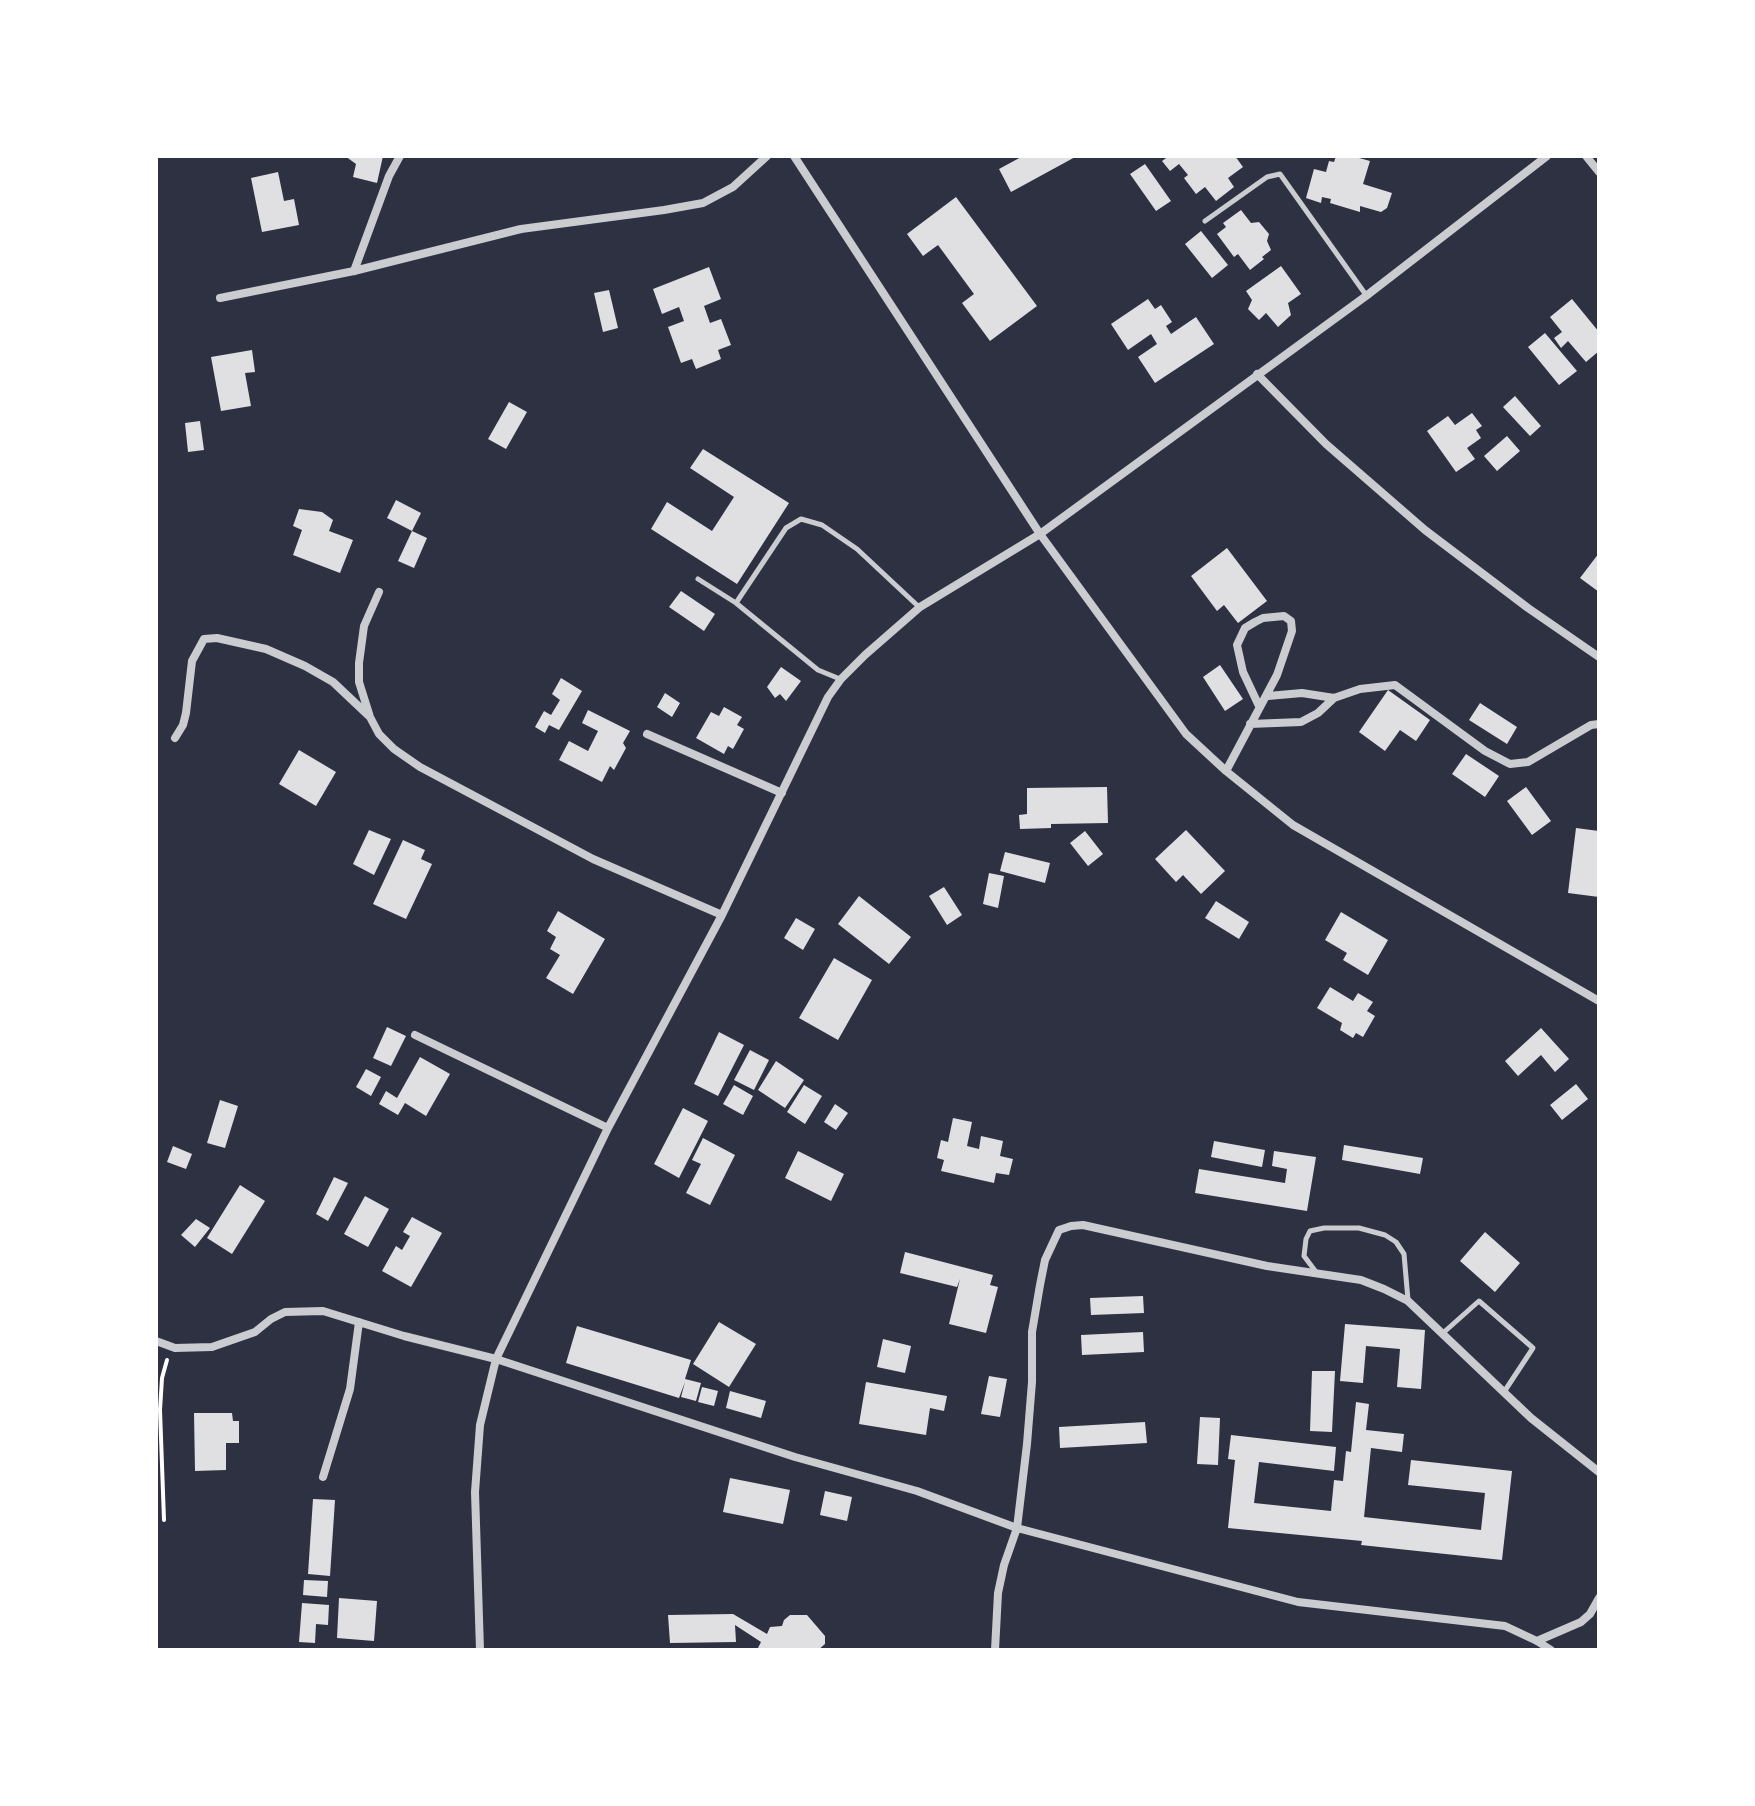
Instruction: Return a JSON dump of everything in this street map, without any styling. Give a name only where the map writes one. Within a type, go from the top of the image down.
[{"type":"street","points":[[354,271],[389,176],[400,156]]},
{"type":"street","points":[[220,298],[354,271],[521,229],[703,203],[733,187],[767,156]]},
{"type":"street","points":[[794,156],[1040,534],[1186,734],[1293,825],[1599,1001]]},
{"type":"street","points":[[480,1650],[475,1492],[480,1425],[496,1359],[608,1128],[722,915],[828,697],[841,679],[920,607],[1040,534],[1366,296],[1547,156]]},
{"type":"street","points":[[1586,156],[1599,172]]},
{"type":"street","points":[[1257,374],[1326,444],[1425,530],[1503,590],[1599,657]]},
{"type":"street","points":[[379,592],[364,626],[359,682],[370,717],[379,734],[394,749],[420,767],[593,859],[722,915]]},
{"type":"street","points":[[1226,771],[1259,706],[1268,696],[1292,631],[1291,621],[1284,616],[1263,618],[1245,628],[1237,645],[1243,672],[1259,706]]},
{"type":"street","points":[[175,738],[186,713],[192,661],[204,639],[217,638],[266,649],[305,666],[333,682],[370,717]]},
{"type":"street","points":[[1268,696],[1302,693],[1334,698],[1372,687],[1395,685],[1485,751],[1510,764],[1528,762],[1591,725],[1599,724]]},
{"type":"street","points":[[1250,724],[1301,722],[1318,713],[1334,698]]},
{"type":"street","points":[[647,734],[782,793]]},
{"type":"street","points":[[415,1035],[608,1128]]},
{"type":"street","points":[[995,1650],[998,1593],[1017,1528],[1031,1398],[1032,1332],[1045,1260],[1059,1230],[1083,1225],[1267,1266],[1361,1280],[1408,1301],[1531,1418],[1599,1472]]},
{"type":"street","points":[[156,1341],[175,1348],[212,1347],[255,1332],[285,1312],[323,1311],[496,1359],[795,1457],[917,1491],[1017,1528],[1298,1602],[1505,1626],[1551,1650]]},
{"type":"street","points":[[323,1477],[350,1389],[359,1322]]},
{"type":"street","points":[[1537,1641],[1581,1622],[1599,1598]]},
{"type":"lane","points":[[1205,221],[1267,177],[1280,174],[1366,296]]},
{"type":"lane","points":[[736,603],[786,528],[801,519],[822,525],[857,549],[920,607]]},
{"type":"lane","points":[[698,579],[736,603],[818,670],[841,679]]},
{"type":"lane","points":[[1316,1272],[1304,1256],[1310,1231],[1359,1228],[1385,1235],[1396,1242],[1404,1254],[1408,1301]]},
{"type":"lane","points":[[1443,1333],[1479,1301],[1533,1348],[1504,1392]]},
{"type":"path","points":[[164,1520],[160,1410],[162,1378],[167,1359],[175,1348]]},
{"type":"building","points":[[345,156],[383,156],[377,183],[353,177],[356,164]]},
{"type":"building","points":[[1023,156],[1077,156],[1011,192],[999,169]]},
{"type":"building","points":[[1169,156],[1235,156],[1243,167],[1228,178],[1234,187],[1216,201],[1205,187],[1196,194],[1184,178],[1188,175],[1179,164],[1170,171],[1162,161]]},
{"type":"building","points":[[1336,156],[1370,161],[1363,184],[1392,193],[1387,208],[1381,212],[1360,206],[1360,212],[1330,203],[1331,199],[1322,197],[1321,203],[1306,198],[1314,169],[1326,172],[1329,161],[1334,162]]},
{"type":"building","points":[[1145,164],[1171,201],[1156,211],[1130,174]]},
{"type":"building","points":[[278,172],[284,201],[294,199],[299,225],[262,232],[251,178]]},
{"type":"building","points":[[956,197],[1037,306],[990,341],[962,303],[974,294],[938,245],[923,256],[907,234]]},
{"type":"building","points":[[1241,210],[1251,223],[1259,222],[1269,234],[1267,241],[1271,250],[1250,270],[1238,254],[1234,257],[1217,234],[1226,227],[1223,223]]},
{"type":"building","points":[[1201,231],[1228,265],[1212,278],[1185,244]]},
{"type":"building","points":[[1281,266],[1301,294],[1288,303],[1291,315],[1278,327],[1266,313],[1259,320],[1248,309],[1252,300],[1246,291]]},
{"type":"building","points":[[709,267],[721,299],[704,306],[710,323],[721,319],[731,345],[718,350],[721,359],[696,369],[692,359],[681,363],[668,327],[684,321],[679,307],[662,314],[653,289]]},
{"type":"building","points":[[609,290],[618,328],[603,332],[594,293]]},
{"type":"building","points":[[1148,299],[1155,309],[1161,305],[1172,322],[1166,326],[1171,334],[1196,317],[1214,344],[1155,383],[1138,357],[1157,344],[1151,334],[1128,350],[1111,324]]},
{"type":"building","points":[[1572,299],[1599,332],[1599,351],[1586,362],[1568,341],[1561,348],[1554,338],[1562,332],[1550,317]]},
{"type":"building","points":[[1545,333],[1577,371],[1559,385],[1528,347]]},
{"type":"building","points":[[252,350],[255,372],[245,373],[251,406],[221,411],[211,357]]},
{"type":"building","points":[[1515,396],[1541,426],[1530,436],[1503,407]]},
{"type":"building","points":[[509,402],[527,412],[506,449],[488,439]]},
{"type":"building","points":[[1472,413],[1482,426],[1476,430],[1481,438],[1467,448],[1475,459],[1456,472],[1427,431],[1448,416],[1455,425]]},
{"type":"building","points":[[200,421],[204,450],[188,452],[185,423]]},
{"type":"building","points":[[1507,436],[1520,451],[1497,471],[1484,456]]},
{"type":"building","points":[[703,449],[789,503],[737,584],[651,529],[667,502],[712,531],[734,497],[690,468]]},
{"type":"building","points":[[396,500],[421,513],[412,531],[387,518]]},
{"type":"building","points":[[299,509],[322,512],[333,520],[329,531],[353,540],[340,573],[293,555],[302,530],[293,526]]},
{"type":"building","points":[[412,531],[427,538],[414,568],[398,561]]},
{"type":"building","points":[[1227,548],[1267,601],[1238,623],[1224,605],[1217,611],[1191,576]]},
{"type":"building","points":[[1599,553],[1599,592],[1580,578]]},
{"type":"building","points":[[681,591],[715,614],[704,631],[669,607]]},
{"type":"building","points":[[1220,665],[1243,699],[1225,711],[1203,677]]},
{"type":"building","points":[[781,667],[801,681],[786,701],[780,694],[775,698],[767,687]]},
{"type":"building","points":[[561,678],[582,691],[559,730],[549,725],[545,733],[535,727],[544,711],[551,715],[560,700],[552,694]]},
{"type":"building","points":[[1388,690],[1430,720],[1416,741],[1400,730],[1385,751],[1359,732]]},
{"type":"building","points":[[665,693],[680,703],[672,717],[657,707]]},
{"type":"building","points":[[1480,703],[1517,727],[1507,744],[1469,720]]},
{"type":"building","points":[[724,707],[742,717],[737,725],[744,729],[733,749],[728,746],[724,754],[696,738],[711,712],[719,716]]},
{"type":"building","points":[[588,710],[630,731],[623,743],[626,748],[614,770],[610,766],[602,782],[559,760],[569,741],[588,751],[598,731],[582,723]]},
{"type":"building","points":[[299,750],[336,772],[316,806],[279,784]]},
{"type":"building","points":[[1466,754],[1499,776],[1485,797],[1452,774]]},
{"type":"building","points":[[1107,787],[1108,823],[1051,824],[1051,828],[1020,829],[1019,815],[1027,814],[1027,788]]},
{"type":"building","points":[[1526,787],[1551,821],[1532,835],[1507,801]]},
{"type":"building","points":[[1576,828],[1599,831],[1599,897],[1568,893]]},
{"type":"building","points":[[369,830],[391,839],[374,875],[353,864]]},
{"type":"building","points":[[1186,830],[1225,871],[1201,894],[1183,875],[1176,882],[1155,859]]},
{"type":"building","points":[[1085,831],[1103,854],[1088,866],[1070,843]]},
{"type":"building","points":[[403,840],[425,850],[421,859],[432,864],[406,919],[373,904]]},
{"type":"building","points":[[1005,852],[1050,863],[1045,883],[1000,871]]},
{"type":"building","points":[[989,873],[1004,876],[998,908],[983,904]]},
{"type":"building","points":[[944,887],[962,915],[947,925],[929,896]]},
{"type":"building","points":[[859,896],[911,937],[889,964],[838,924]]},
{"type":"building","points":[[1216,901],[1249,922],[1239,939],[1205,918]]},
{"type":"building","points":[[558,911],[605,939],[573,994],[546,978],[560,955],[550,949],[556,937],[547,931]]},
{"type":"building","points":[[1341,912],[1388,940],[1368,975],[1343,960],[1347,953],[1325,940]]},
{"type":"building","points":[[796,918],[815,929],[803,950],[784,938]]},
{"type":"building","points":[[834,958],[872,980],[838,1040],[799,1018]]},
{"type":"building","points":[[1330,987],[1353,1001],[1358,993],[1373,1002],[1367,1011],[1375,1016],[1363,1037],[1356,1033],[1353,1038],[1340,1030],[1342,1023],[1317,1008]]},
{"type":"building","points":[[387,1027],[406,1036],[391,1066],[373,1058]]},
{"type":"building","points":[[1541,1028],[1569,1059],[1555,1072],[1541,1055],[1518,1076],[1505,1061]]},
{"type":"building","points":[[719,1032],[744,1045],[718,1096],[694,1084]]},
{"type":"building","points":[[750,1050],[769,1060],[754,1090],[734,1080]]},
{"type":"building","points":[[420,1057],[450,1074],[426,1116],[405,1103],[398,1115],[379,1104],[386,1091],[397,1098]]},
{"type":"building","points":[[776,1061],[804,1080],[785,1108],[758,1090]]},
{"type":"building","points":[[366,1069],[381,1077],[371,1096],[356,1087]]},
{"type":"building","points":[[1576,1084],[1588,1099],[1562,1120],[1550,1105]]},
{"type":"building","points":[[734,1085],[753,1096],[743,1115],[723,1104]]},
{"type":"building","points":[[804,1085],[822,1096],[805,1124],[787,1112]]},
{"type":"building","points":[[220,1100],[238,1106],[225,1148],[207,1143]]},
{"type":"building","points":[[835,1104],[848,1113],[836,1130],[824,1122]]},
{"type":"building","points":[[683,1108],[708,1121],[679,1178],[654,1164]]},
{"type":"building","points":[[953,1118],[972,1122],[967,1146],[979,1149],[981,1136],[1003,1141],[1000,1156],[1013,1159],[1009,1175],[996,1173],[994,1183],[941,1171],[944,1160],[937,1158],[941,1140],[948,1142]]},
{"type":"building","points":[[703,1138],[735,1155],[710,1205],[686,1193],[701,1164],[692,1160]]},
{"type":"building","points":[[1214,1141],[1265,1150],[1262,1167],[1211,1157]]},
{"type":"building","points":[[1344,1145],[1423,1158],[1420,1174],[1342,1160]]},
{"type":"building","points":[[173,1146],[192,1154],[186,1169],[167,1162]]},
{"type":"building","points":[[798,1151],[844,1174],[831,1201],[785,1178]]},
{"type":"building","points":[[1274,1151],[1316,1157],[1307,1211],[1195,1193],[1199,1169],[1285,1183],[1287,1169],[1272,1166]]},
{"type":"building","points":[[334,1177],[348,1183],[328,1221],[316,1214]]},
{"type":"building","points":[[240,1185],[265,1201],[232,1254],[207,1238]]},
{"type":"building","points":[[365,1196],[389,1209],[368,1247],[344,1234]]},
{"type":"building","points":[[412,1217],[442,1233],[411,1287],[382,1271],[396,1246],[402,1250],[410,1236],[403,1232]]},
{"type":"building","points":[[196,1219],[210,1228],[195,1247],[181,1235]]},
{"type":"building","points":[[1485,1232],[1520,1263],[1495,1292],[1460,1261]]},
{"type":"building","points":[[905,1252],[993,1275],[990,1285],[998,1287],[986,1333],[949,1324],[960,1279],[957,1287],[900,1273]]},
{"type":"building","points":[[1143,1296],[1144,1313],[1091,1315],[1090,1298]]},
{"type":"building","points":[[719,1322],[756,1344],[729,1387],[693,1364]]},
{"type":"building","points":[[1345,1324],[1425,1330],[1421,1389],[1397,1387],[1400,1349],[1366,1346],[1363,1383],[1340,1381]]},
{"type":"building","points":[[577,1326],[691,1360],[685,1379],[701,1383],[696,1401],[681,1397],[685,1382],[679,1398],[566,1363]]},
{"type":"building","points":[[1143,1332],[1144,1352],[1082,1355],[1081,1335]]},
{"type":"building","points":[[883,1339],[911,1346],[905,1373],[877,1367]]},
{"type":"building","points":[[1312,1371],[1335,1371],[1332,1432],[1310,1431]]},
{"type":"building","points":[[989,1376],[1007,1379],[1000,1417],[981,1414]]},
{"type":"building","points":[[866,1382],[947,1396],[944,1411],[930,1408],[926,1435],[859,1424]]},
{"type":"building","points":[[702,1387],[718,1391],[714,1406],[698,1402]]},
{"type":"building","points":[[730,1391],[766,1401],[761,1418],[726,1408]]},
{"type":"building","points":[[1356,1402],[1369,1404],[1366,1430],[1404,1434],[1402,1452],[1371,1448],[1364,1517],[1481,1530],[1485,1493],[1408,1485],[1411,1460],[1512,1471],[1502,1560],[1361,1545],[1362,1541],[1228,1528],[1235,1460],[1228,1459],[1231,1435],[1336,1447],[1334,1471],[1259,1462],[1254,1503],[1331,1511],[1334,1480],[1343,1481],[1346,1451],[1351,1452]]},
{"type":"building","points":[[194,1413],[232,1413],[233,1421],[239,1421],[239,1443],[226,1443],[226,1470],[195,1471]]},
{"type":"building","points":[[1200,1417],[1220,1418],[1218,1465],[1197,1464]]},
{"type":"building","points":[[1145,1422],[1147,1443],[1060,1448],[1059,1427]]},
{"type":"building","points":[[730,1478],[790,1490],[783,1524],[723,1512]]},
{"type":"building","points":[[825,1491],[852,1497],[847,1521],[820,1515]]},
{"type":"building","points":[[313,1499],[335,1500],[330,1576],[308,1574]]},
{"type":"building","points":[[304,1580],[328,1581],[327,1597],[303,1595]]},
{"type":"building","points":[[339,1598],[377,1601],[374,1641],[337,1638]]},
{"type":"building","points":[[302,1603],[329,1605],[328,1625],[316,1624],[315,1643],[299,1642]]},
{"type":"building","points":[[733,1614],[767,1634],[770,1627],[782,1626],[790,1615],[807,1615],[825,1636],[825,1644],[818,1650],[757,1650],[761,1642],[735,1625],[736,1642],[670,1643],[668,1615]]}]
